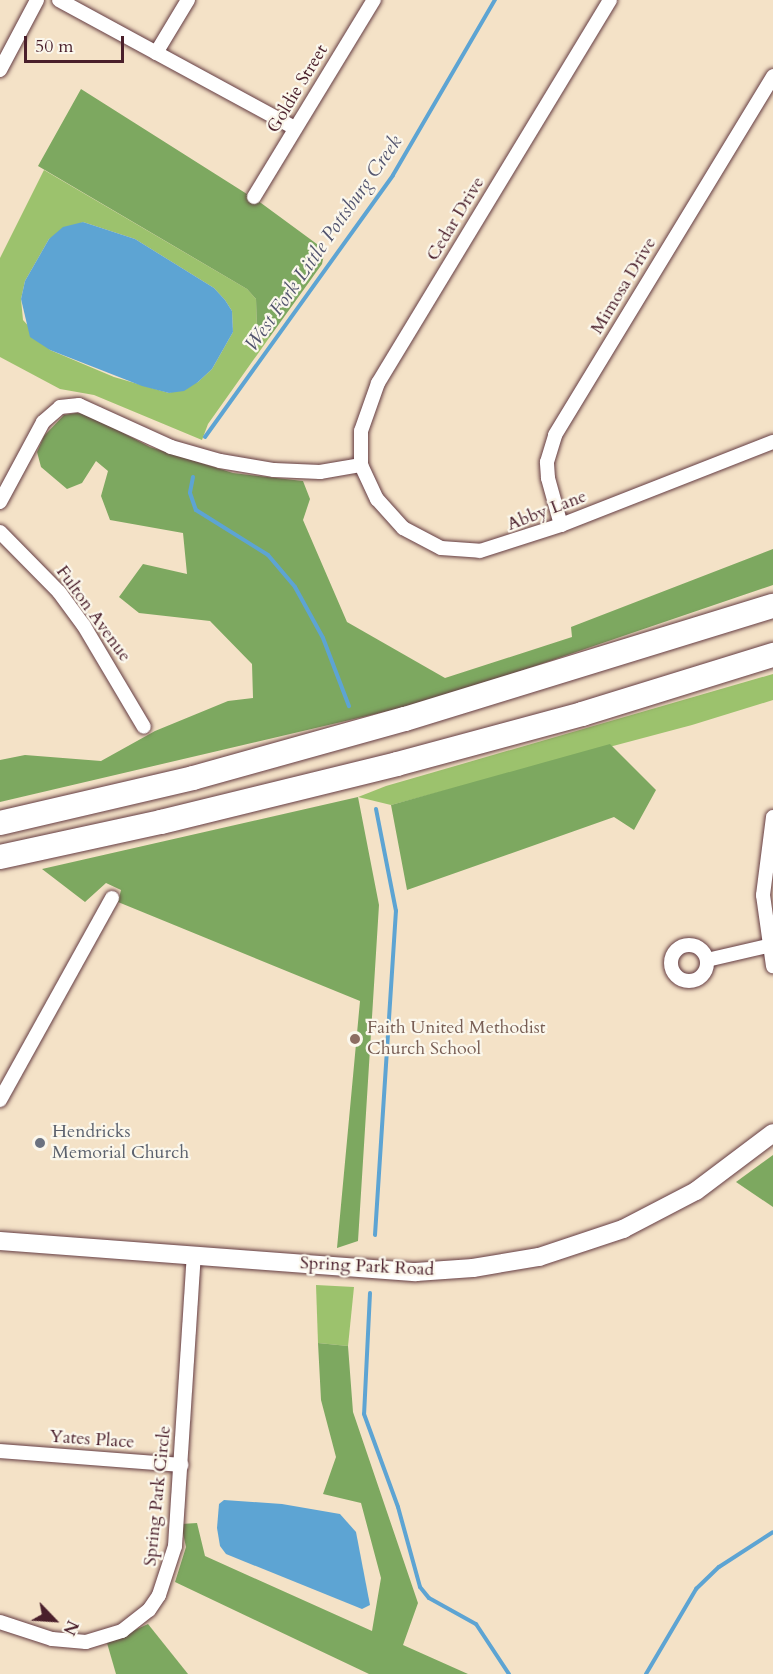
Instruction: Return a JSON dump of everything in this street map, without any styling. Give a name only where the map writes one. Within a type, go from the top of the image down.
[{"type":"highway","points":[[0,823],[193,777],[394,722],[773,606]]},
{"type":"highway","points":[[0,857],[397,764],[601,708],[773,655]]},
{"type":"main road","name":"Spring Park Road","points":[[0,1241],[416,1272],[540,1257],[577,1246],[664,1209],[773,1133]]},
{"type":"street","points":[[0,70],[37,0]]},
{"type":"street","points":[[58,0],[295,128]]},
{"type":"street","points":[[156,53],[188,0]]},
{"type":"street","name":"Goldie Street","points":[[254,197],[374,0]]},
{"type":"street","name":"Cedar Drive","points":[[361,465],[361,431],[378,383],[610,0]]},
{"type":"street","name":"Mimosa Drive","points":[[561,525],[548,478],[547,462],[555,435],[773,76]]},
{"type":"street","points":[[0,502],[43,422],[60,407],[79,405],[171,447],[220,461],[274,470],[320,472],[361,465]]},
{"type":"street","name":"Abby Lane","points":[[361,465],[389,513],[412,534],[441,548],[494,549],[773,442]]},
{"type":"street","name":"Fulton Avenue","points":[[0,532],[58,592],[84,626],[144,727]]},
{"type":"street","points":[[773,817],[763,895],[767,946],[773,966]]},
{"type":"street","points":[[0,1100],[6,1076],[112,898]]},
{"type":"street","points":[[707,960],[767,946]]},
{"type":"street","name":"Spring Park Circle","points":[[2,1627],[52,1639],[86,1642],[112,1635],[138,1620],[159,1595],[172,1564],[182,1465],[194,1256]]},
{"type":"street","name":"Yates Place","points":[[0,1451],[182,1465]]},
{"type":"green space","points":[[81,89],[261,203],[325,250],[322,264],[269,338],[257,332],[256,299],[247,289],[38,166]]},
{"type":"green space","points":[[44,170],[247,289],[256,299],[257,332],[269,338],[208,424],[202,440],[94,395],[60,389],[0,357],[0,258]],"holes":[[[83,222],[135,239],[214,288],[232,311],[233,332],[212,369],[198,382],[169,393],[114,377],[50,350],[23,320],[21,299],[25,281],[49,239]]]},
{"type":"green space","points":[[87,414],[150,447],[233,473],[303,481],[310,499],[303,520],[347,622],[445,678],[572,637],[571,627],[773,549],[773,585],[435,700],[0,802],[0,760],[25,755],[101,761],[155,731],[228,701],[253,698],[252,664],[210,621],[139,613],[119,597],[143,564],[187,574],[183,533],[110,520],[101,496],[108,471],[96,461],[82,483],[67,489],[41,467],[37,452],[44,436],[64,415]]},
{"type":"green space","points":[[773,674],[773,700],[692,725],[391,805],[358,797],[386,786]]},
{"type":"green space","points":[[610,744],[656,790],[634,830],[614,817],[407,890],[391,805]]},
{"type":"green space","points":[[358,797],[379,905],[358,1241],[337,1248],[360,1001],[118,902],[121,890],[106,883],[85,902],[42,869]]},
{"type":"green space","points":[[773,1155],[773,1207],[736,1182]]},
{"type":"green space","points":[[316,1285],[354,1287],[348,1346],[318,1343]]},
{"type":"green space","points":[[318,1343],[348,1346],[353,1412],[418,1603],[403,1645],[468,1674],[369,1674],[175,1582],[186,1547],[181,1524],[197,1523],[205,1556],[372,1631],[381,1578],[361,1503],[323,1494],[336,1457],[321,1400]]},
{"type":"green space","points":[[148,1624],[188,1674],[116,1674],[107,1643]]},
{"type":"water","points":[[83,222],[135,239],[214,288],[225,300],[232,311],[233,332],[212,369],[198,382],[184,391],[169,393],[142,386],[50,350],[30,337],[21,299],[25,281],[49,239],[63,227]]},
{"type":"water","points":[[224,1500],[282,1504],[340,1514],[356,1532],[370,1605],[362,1609],[226,1554],[220,1546],[217,1528],[219,1504]]},
{"type":"waterway","name":"West Fork Little Pottsburg Creek","points":[[205,437],[393,175],[495,0]]},
{"type":"waterway","name":"West Fork Little Pottsburg Creek","points":[[193,477],[190,493],[196,510],[268,555],[295,587],[323,638],[349,706]]},
{"type":"waterway","name":"West Fork Little Pottsburg Creek","points":[[375,1235],[396,911],[376,809]]},
{"type":"waterway","name":"West Fork Little Pottsburg Creek","points":[[370,1293],[364,1414],[398,1507],[420,1587],[429,1598],[476,1624],[509,1674]]},
{"type":"waterway","points":[[646,1674],[696,1589],[719,1567],[773,1532]]},
{"type":"place","name":"Faith United Methodist Church School","points":[[355,1039]]},
{"type":"place","name":"Hendricks Memorial Church","points":[[40,1143]]}]
